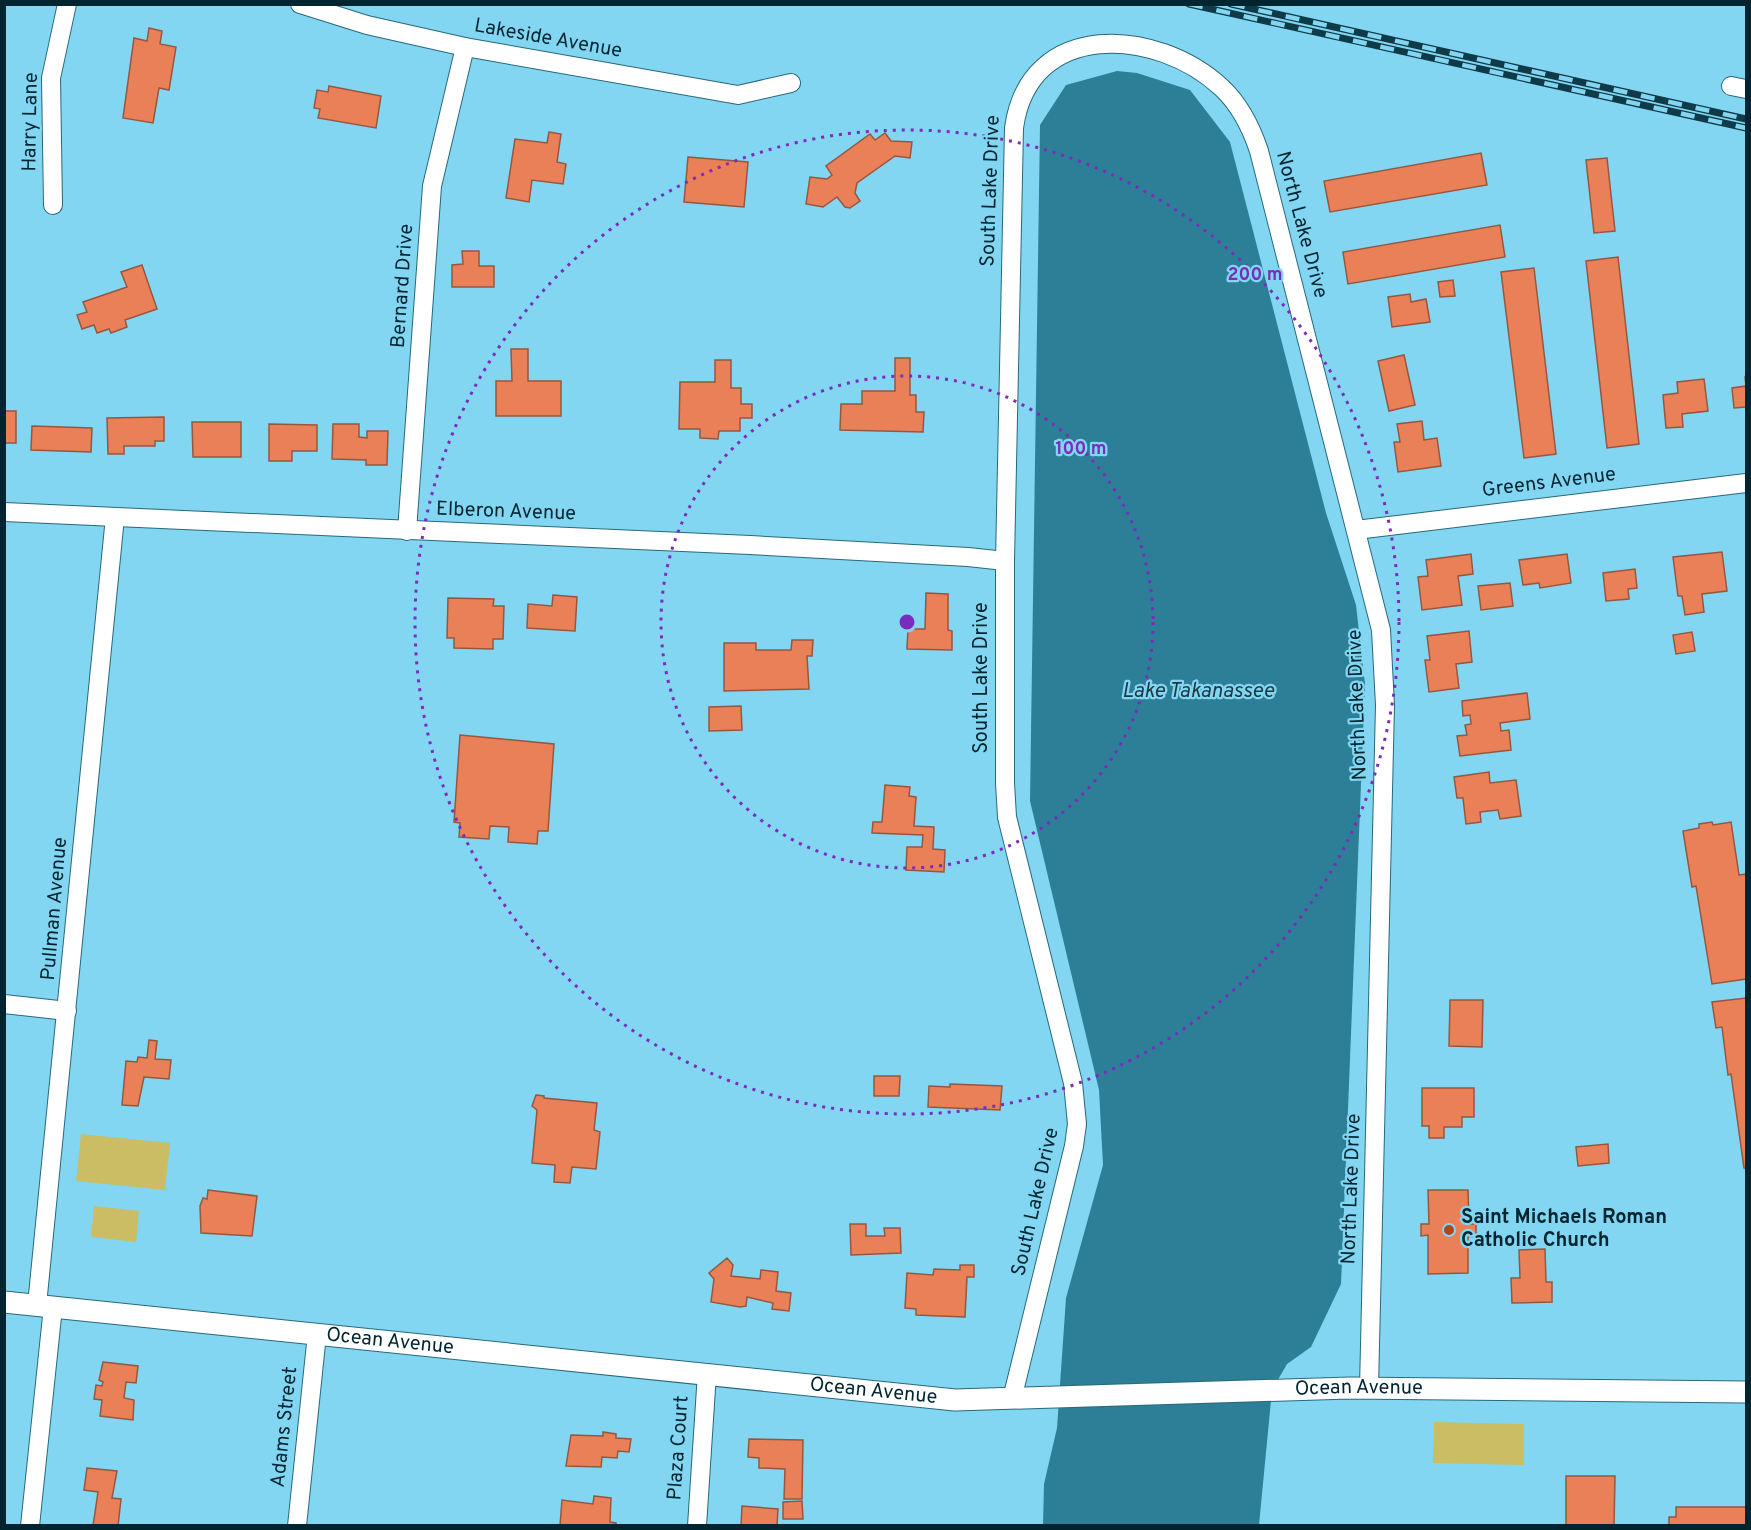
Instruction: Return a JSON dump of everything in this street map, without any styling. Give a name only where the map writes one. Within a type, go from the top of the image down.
[{"type":"street","name":"Harry Lane","points":[[53,205],[51,78],[67,4]]},
{"type":"street","name":"Lakeside Avenue","points":[[300,4],[367,25],[465,47],[738,94],[791,83]]},
{"type":"street","name":"South Lake Drive","points":[[1012,1400],[1069,1169],[1077,1124],[1073,1083],[1007,818],[1005,561],[1016,108],[1024,89],[1041,68],[1066,52],[1082,46],[1108,44],[1130,45],[1154,51]]},
{"type":"street","name":"Bernard Drive","points":[[408,531],[432,186],[465,47]]},
{"type":"street","name":"North Lake Drive","points":[[1154,51],[1192,65],[1224,89],[1242,113],[1254,137],[1381,630],[1385,695],[1369,1388]]},
{"type":"street","name":"Greens Avenue","points":[[1356,530],[1746,483]]},
{"type":"street","name":"Elberon Avenue","points":[[4,512],[750,545],[1005,561]]},
{"type":"street","name":"Pullman Avenue","points":[[30,1526],[68,1011],[116,517]]},
{"type":"street","points":[[4,1004],[68,1011]]},
{"type":"street","name":"Ocean Avenue","points":[[4,1302],[955,1400],[1369,1388],[1746,1392]]},
{"type":"street","name":"Adams Street","points":[[297,1526],[317,1334]]},
{"type":"street","name":"Plaza Court","points":[[697,1526],[707,1373]]},
{"type":"shaded area","points":[[81,1134],[170,1143],[165,1190],[76,1181]]},
{"type":"shaded area","points":[[94,1206],[139,1211],[136,1242],[91,1237]]},
{"type":"shaded area","points":[[1434,1422],[1524,1424],[1524,1465],[1433,1463]]},
{"type":"water","name":"Lake Takanassee","points":[[1117,71],[1137,73],[1190,90],[1230,142],[1326,513],[1356,605],[1365,684],[1341,1284],[1311,1347],[1287,1364],[1272,1390],[1259,1525],[1043,1525],[1044,1484],[1057,1428],[1066,1298],[1103,1165],[1099,1090],[1030,801],[1040,125],[1066,85]]},
{"type":"building","points":[[149,28],[162,31],[160,44],[176,47],[169,90],[159,88],[153,123],[123,118],[134,38],[147,41]]},
{"type":"building","points":[[329,86],[381,96],[376,128],[318,118],[320,109],[314,108],[317,90],[328,92]]},
{"type":"building","points":[[549,132],[561,134],[557,162],[566,164],[563,184],[532,180],[529,202],[506,198],[515,139],[547,143]]},
{"type":"building","points":[[885,133],[891,141],[912,142],[910,158],[895,156],[857,183],[855,193],[860,201],[850,208],[845,207],[837,197],[823,207],[806,204],[810,177],[827,179],[832,175],[826,166],[870,134],[875,140]]},
{"type":"building","points":[[1481,153],[1487,185],[1330,212],[1324,181]]},
{"type":"building","points":[[688,157],[748,162],[744,207],[684,202]]},
{"type":"building","points":[[1607,158],[1615,231],[1594,233],[1586,160]]},
{"type":"building","points":[[1500,225],[1505,257],[1348,284],[1343,252]]},
{"type":"building","points":[[462,251],[479,251],[479,266],[494,266],[494,287],[452,287],[452,265],[463,264]]},
{"type":"building","points":[[1618,257],[1639,444],[1607,448],[1586,261]]},
{"type":"building","points":[[142,265],[157,309],[125,320],[127,327],[111,333],[109,329],[97,333],[94,325],[82,329],[77,315],[87,312],[83,302],[127,287],[121,272]]},
{"type":"building","points":[[1534,268],[1556,454],[1524,458],[1501,272]]},
{"type":"building","points":[[1453,280],[1455,296],[1440,297],[1438,282]]},
{"type":"building","points":[[1410,294],[1411,302],[1426,299],[1430,322],[1392,327],[1388,297]]},
{"type":"building","points":[[511,349],[528,349],[528,381],[561,381],[561,416],[496,416],[496,381],[512,381]]},
{"type":"building","points":[[1404,355],[1415,405],[1389,411],[1378,361]]},
{"type":"building","points":[[895,358],[910,358],[910,395],[916,395],[916,412],[924,412],[923,432],[840,430],[841,404],[862,404],[862,391],[895,391]]},
{"type":"building","points":[[715,360],[731,360],[731,388],[741,388],[741,404],[752,404],[752,418],[740,418],[740,431],[719,431],[718,439],[700,438],[700,429],[679,429],[680,382],[715,382]]},
{"type":"building","points":[[1704,379],[1708,411],[1682,414],[1683,427],[1666,428],[1663,395],[1678,393],[1677,382]]},
{"type":"building","points":[[1746,386],[1746,407],[1734,408],[1732,388]]},
{"type":"building","points":[[4,411],[16,411],[16,443],[5,443],[4,446]]},
{"type":"building","points":[[164,417],[164,441],[155,441],[155,446],[124,446],[124,454],[108,454],[107,418]]},
{"type":"building","points":[[1422,421],[1424,440],[1437,438],[1441,466],[1398,472],[1394,442],[1400,442],[1397,424]]},
{"type":"building","points":[[192,422],[241,422],[241,457],[193,457]]},
{"type":"building","points":[[269,424],[317,425],[317,451],[292,451],[292,461],[269,461]]},
{"type":"building","points":[[333,424],[359,424],[359,437],[367,438],[367,431],[388,431],[387,465],[366,465],[366,460],[332,459]]},
{"type":"building","points":[[32,426],[92,428],[91,452],[31,450]]},
{"type":"building","points":[[1722,552],[1727,591],[1702,594],[1704,612],[1685,615],[1682,596],[1678,596],[1673,557]]},
{"type":"building","points":[[1471,554],[1473,574],[1458,576],[1462,605],[1422,610],[1418,577],[1428,576],[1426,560]]},
{"type":"building","points":[[1567,554],[1571,583],[1540,588],[1539,583],[1523,585],[1519,560]]},
{"type":"building","points":[[1635,569],[1637,588],[1628,589],[1629,599],[1606,601],[1603,573]]},
{"type":"building","points":[[1510,583],[1513,606],[1481,610],[1478,586]]},
{"type":"building","points":[[926,593],[948,594],[948,630],[952,631],[952,650],[907,649],[908,629],[925,629]]},
{"type":"building","points":[[553,595],[577,597],[575,631],[527,628],[528,604],[552,606]]},
{"type":"building","points":[[448,598],[494,599],[493,606],[504,606],[503,639],[493,639],[493,649],[454,648],[454,638],[447,638]]},
{"type":"building","points":[[1469,631],[1472,662],[1456,664],[1459,688],[1429,692],[1425,660],[1430,660],[1427,636]]},
{"type":"building","points":[[1692,632],[1695,651],[1676,654],[1673,635]]},
{"type":"building","points":[[792,640],[813,640],[812,656],[807,656],[809,689],[724,691],[724,643],[756,643],[756,650],[791,650]]},
{"type":"building","points":[[1527,693],[1530,719],[1500,723],[1501,731],[1509,730],[1511,750],[1460,756],[1457,736],[1467,735],[1465,725],[1471,724],[1470,715],[1463,716],[1462,701]]},
{"type":"building","points":[[741,706],[742,730],[709,731],[709,707]]},
{"type":"building","points":[[460,735],[554,744],[548,831],[538,831],[537,844],[508,842],[509,827],[490,826],[489,839],[459,837],[460,823],[454,822]]},
{"type":"building","points":[[1489,772],[1490,783],[1516,780],[1521,816],[1500,819],[1498,810],[1480,812],[1481,822],[1466,824],[1463,798],[1457,798],[1454,777]]},
{"type":"building","points":[[885,785],[910,787],[909,796],[916,797],[914,826],[934,827],[933,849],[945,850],[944,872],[906,870],[907,847],[922,847],[923,835],[872,833],[873,822],[882,822]]},
{"type":"building","points":[[1712,822],[1713,825],[1731,822],[1739,875],[1746,874],[1746,979],[1712,984],[1696,886],[1692,887],[1683,831],[1699,828],[1699,824]]},
{"type":"building","points":[[1746,998],[1746,1168],[1744,1168],[1722,1027],[1716,1028],[1712,1002]]},
{"type":"building","points":[[1450,1000],[1483,1000],[1482,1047],[1449,1046]]},
{"type":"building","points":[[149,1040],[157,1041],[155,1059],[171,1060],[169,1079],[144,1077],[138,1106],[122,1105],[126,1061],[137,1062],[138,1057],[147,1058]]},
{"type":"building","points":[[874,1076],[900,1076],[899,1096],[874,1096]]},
{"type":"building","points":[[950,1084],[1002,1086],[1000,1110],[928,1107],[929,1086],[950,1087]]},
{"type":"building","points":[[1422,1088],[1474,1088],[1474,1117],[1462,1117],[1462,1127],[1444,1127],[1444,1138],[1429,1138],[1429,1126],[1422,1126]]},
{"type":"building","points":[[536,1095],[544,1096],[544,1098],[597,1103],[594,1130],[600,1132],[596,1169],[572,1167],[570,1183],[554,1182],[555,1165],[532,1163],[537,1110],[532,1106]]},
{"type":"building","points":[[1608,1144],[1609,1163],[1578,1166],[1576,1147]]},
{"type":"building","points":[[208,1190],[257,1196],[252,1236],[201,1233],[200,1206],[203,1198],[207,1199]]},
{"type":"building","name":"Saint Michaels Roman Catholic Church","points":[[1428,1190],[1468,1190],[1469,1224],[1476,1224],[1476,1236],[1468,1237],[1468,1273],[1428,1274],[1428,1235],[1421,1236],[1421,1224],[1429,1224]]},
{"type":"building","points":[[850,1224],[866,1224],[866,1236],[885,1236],[884,1228],[900,1228],[901,1253],[851,1255]]},
{"type":"building","points":[[1545,1249],[1546,1282],[1552,1282],[1552,1302],[1512,1303],[1511,1278],[1520,1278],[1519,1250]]},
{"type":"building","points":[[727,1258],[733,1265],[731,1276],[760,1279],[761,1270],[778,1272],[776,1291],[791,1293],[789,1311],[772,1309],[773,1303],[747,1297],[746,1306],[740,1307],[711,1302],[714,1279],[709,1273]]},
{"type":"building","points":[[960,1265],[974,1265],[974,1277],[967,1277],[965,1317],[916,1315],[916,1309],[905,1308],[907,1273],[933,1275],[934,1269],[960,1270]]},
{"type":"building","points":[[103,1362],[138,1366],[136,1383],[126,1382],[124,1398],[134,1400],[133,1420],[100,1416],[102,1400],[94,1399],[96,1385],[102,1386],[103,1382],[99,1380]]},
{"type":"building","points":[[603,1432],[616,1434],[616,1438],[631,1439],[629,1452],[618,1451],[617,1458],[602,1457],[601,1467],[566,1466],[571,1435],[603,1436]]},
{"type":"building","points":[[749,1439],[803,1440],[802,1499],[784,1499],[785,1469],[759,1468],[759,1458],[748,1457]]},
{"type":"building","points":[[87,1468],[117,1471],[112,1498],[121,1499],[118,1526],[93,1526],[98,1492],[84,1490]]},
{"type":"building","points":[[1566,1476],[1615,1476],[1614,1526],[1566,1526]]},
{"type":"building","points":[[594,1496],[611,1498],[610,1522],[616,1523],[616,1526],[560,1526],[562,1500],[593,1504]]},
{"type":"building","points":[[802,1501],[803,1519],[783,1519],[783,1502]]},
{"type":"building","points":[[742,1506],[778,1509],[777,1526],[741,1526]]},
{"type":"building","points":[[1676,1507],[1746,1507],[1746,1526],[1669,1526],[1669,1517],[1676,1517]]},
{"type":"railway","points":[[1189,4],[1746,128]]},
{"type":"railway","points":[[1231,4],[1746,119]]},
{"type":"place","name":"Saint Michaels Roman Catholic Church","points":[[1449,1230]]}]
